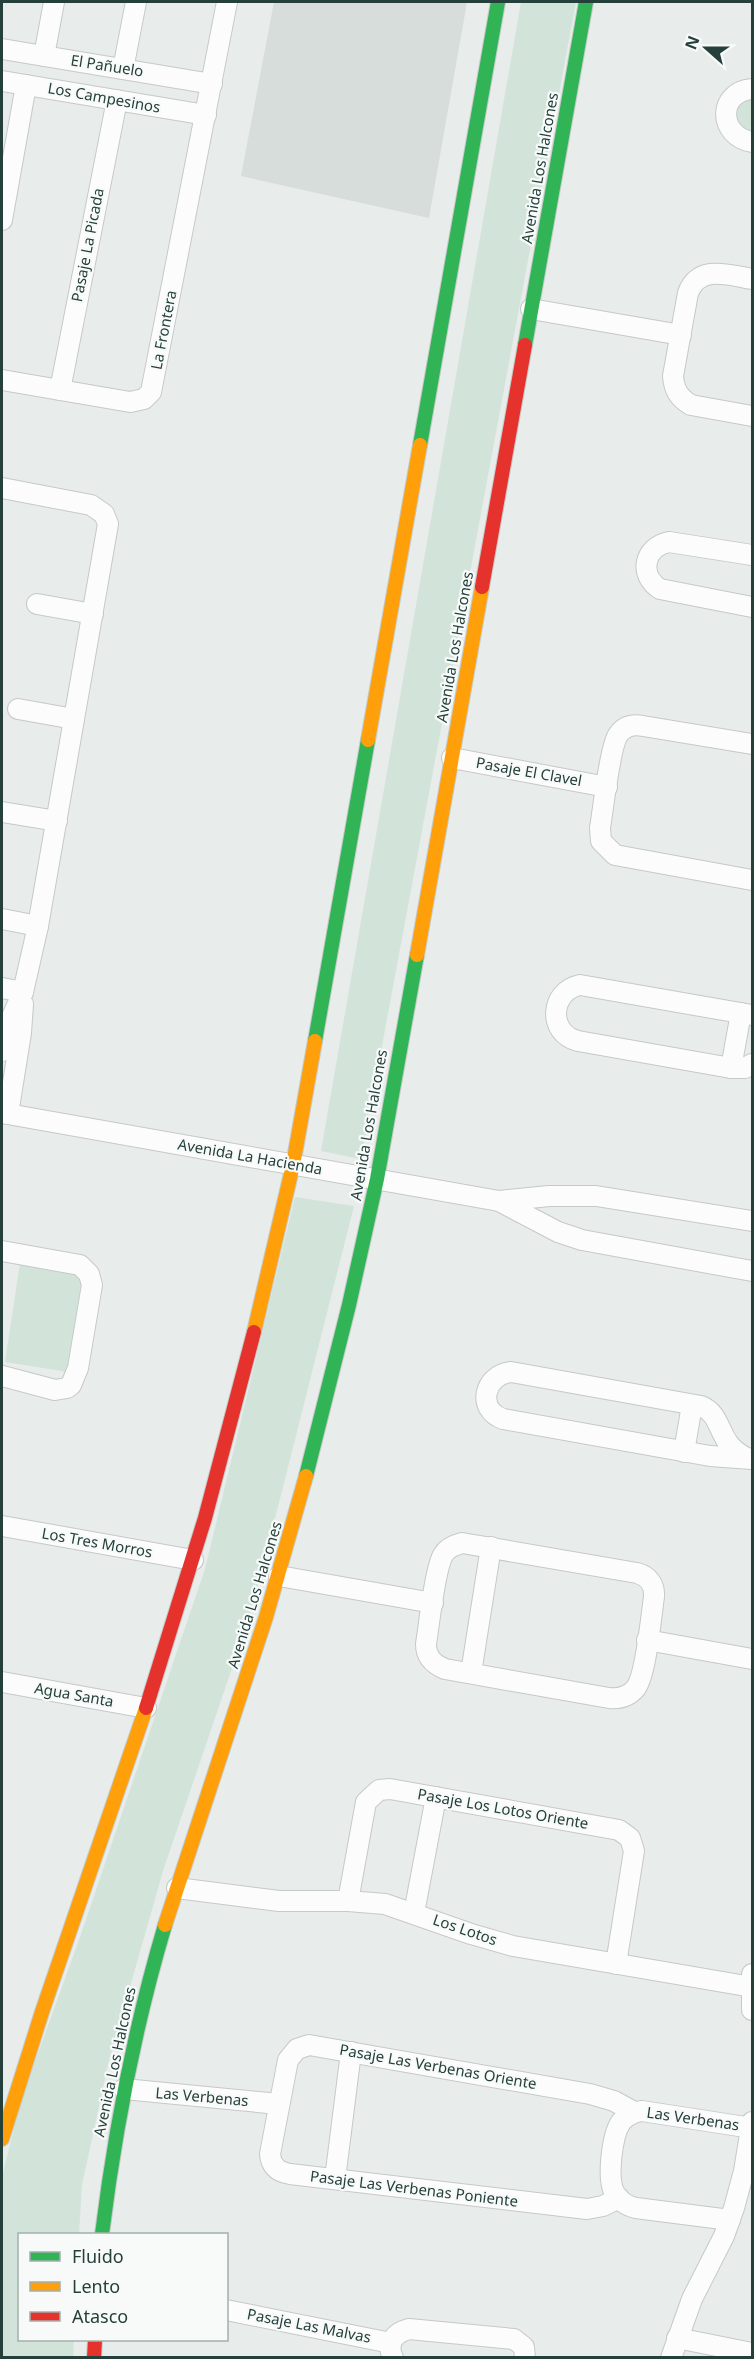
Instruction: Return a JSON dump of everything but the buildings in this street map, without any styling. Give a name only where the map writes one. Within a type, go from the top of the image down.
[{"type":"street","points":[[44,56],[54,2]]},
{"type":"street","points":[[123,69],[136,2]]},
{"type":"street","name":"La Frontera","points":[[2,380],[135,403],[144,399],[151,392],[227,2]]},
{"type":"street","points":[[2,2139],[8,2091],[52,1977],[146,1708],[193,1560],[251,1351],[293,1165],[498,2]]},
{"type":"street","name":"Avenida Los Halcones","points":[[102,2233],[108,2182],[124,2089],[147,1989],[177,1888],[279,1576],[327,1397],[376,1179],[586,2]]},
{"type":"street","name":"El Pañuelo","points":[[2,49],[212,84]]},
{"type":"street","name":"Los Campesinos","points":[[2,81],[206,114]]},
{"type":"street","points":[[2,220],[26,85]]},
{"type":"street","points":[[753,89],[737,94],[726,112],[728,127],[733,134],[739,139],[753,142]]},
{"type":"street","name":"Pasaje La Picada","points":[[60,390],[117,100]]},
{"type":"street","points":[[753,279],[713,273],[694,281],[688,293],[673,376],[675,390],[691,405],[753,416]]},
{"type":"street","points":[[531,309],[681,334]]},
{"type":"street","points":[[2,488],[91,505],[104,514],[108,530],[38,926],[22,992],[7,1028],[2,1051]]},
{"type":"street","points":[[753,555],[669,542],[656,546],[648,556],[646,563],[650,580],[660,589],[753,607]]},
{"type":"street","points":[[37,604],[93,614]]},
{"type":"street","points":[[18,709],[74,719]]},
{"type":"street","points":[[753,744],[630,725],[620,732],[614,742],[600,834],[601,841],[609,852],[622,857],[753,880]]},
{"type":"street","name":"Pasaje El Clavel","points":[[452,758],[607,787]]},
{"type":"street","points":[[2,812],[57,821]]},
{"type":"street","points":[[2,920],[38,926]]},
{"type":"street","points":[[731,1068],[747,1014],[580,985],[563,993],[556,1011],[559,1028],[572,1039],[731,1068],[745,1068],[753,1064]]},
{"type":"street","points":[[2,988],[22,992]]},
{"type":"street","points":[[5,1113],[21,1033],[22,992]]},
{"type":"street","name":"Avenida La Hacienda","points":[[5,1113],[499,1201],[549,1196],[596,1196],[753,1221]]},
{"type":"street","name":"Avenida La Hacienda","points":[[499,1201],[558,1232],[582,1240],[753,1271]]},
{"type":"street","points":[[2,1251],[74,1263],[89,1274],[91,1291],[78,1368],[71,1385],[55,1390],[2,1377]]},
{"type":"street","points":[[511,1372],[692,1404],[712,1412],[724,1439],[734,1450],[750,1459],[684,1452],[503,1419],[489,1409],[486,1392],[493,1379],[511,1372]]},
{"type":"street","points":[[684,1452],[692,1404]]},
{"type":"street","points":[[710,1456],[722,1445],[724,1439]]},
{"type":"street","name":"Los Tres Morros","points":[[2,1526],[193,1560]]},
{"type":"street","points":[[462,1543],[491,1547],[642,1574],[651,1581],[654,1591],[640,1681],[636,1689],[623,1697],[609,1698],[439,1667],[427,1654],[426,1644],[444,1553],[462,1543]]},
{"type":"street","points":[[471,1673],[491,1547]]},
{"type":"street","points":[[279,1576],[433,1603]]},
{"type":"street","points":[[647,1640],[753,1659]]},
{"type":"street","name":"Agua Santa","points":[[2,1682],[146,1708]]},
{"type":"street","name":"Pasaje Los Lotos Oriente","points":[[348,1901],[365,1808],[373,1793],[390,1789],[612,1828],[630,1838],[634,1851],[616,1964]]},
{"type":"street","points":[[414,1913],[436,1797]]},
{"type":"street","name":"Los Lotos","points":[[177,1888],[270,1901],[348,1901],[385,1904],[491,1940],[752,1987]]},
{"type":"street","points":[[753,1974],[753,2010]]},
{"type":"street","name":"Pasaje Las Verbenas Oriente","points":[[279,2104],[288,2060],[297,2049],[316,2046],[590,2094],[614,2101],[634,2112]]},
{"type":"street","points":[[335,2180],[351,2052]]},
{"type":"street","name":"Las Verbenas","points":[[124,2089],[279,2104]]},
{"type":"street","name":"Pasaje Las Verbenas Poniente","points":[[279,2104],[270,2154],[275,2167],[284,2173],[587,2209],[603,2206],[619,2198]]},
{"type":"street","name":"Las Verbenas","points":[[634,2112],[649,2111],[751,2139]]},
{"type":"street","points":[[634,2112],[618,2127],[613,2151],[611,2183],[619,2198],[636,2208],[730,2220]]},
{"type":"street","points":[[671,2358],[676,2338],[692,2299],[730,2220],[740,2190],[753,2122]]},
{"type":"street","name":"Pasaje Las Malvas","points":[[228,2310],[392,2350],[399,2332],[409,2329],[514,2339],[523,2351]]},
{"type":"street","points":[[676,2338],[753,2353]]},
{"type":"street","points":[[94,2358],[95,2341]]},
{"type":"shaded area","points":[[274,2],[467,2],[429,218],[241,176]]},
{"type":"green space","points":[[521,2],[576,2],[361,1159],[321,1151]]},
{"type":"green space","points":[[752,98],[752,137],[734,125],[736,104]]},
{"type":"green space","points":[[295,1197],[354,1206],[248,1621],[163,1871],[108,2064],[82,2185],[79,2233],[18,2233],[18,2341],[74,2341],[73,2357],[2,2358],[2,2177],[21,2100],[79,1940],[205,1569]]},
{"type":"green space","points":[[20,1263],[83,1272],[68,1372],[5,1362]]},
{"type":"traffic: fast","points":[[420,445],[498,2]]},
{"type":"traffic: fast","points":[[525,345],[586,2]]},
{"type":"traffic: fast","points":[[315,1041],[368,740]]},
{"type":"traffic: fast","points":[[306,1476],[349,1305],[377,1179],[417,955]]},
{"type":"traffic: fast","points":[[102,2233],[127,2078],[144,2001],[165,1925]]},
{"type":"traffic: slow","points":[[368,740],[420,445]]},
{"type":"traffic: slow","points":[[417,955],[482,587]]},
{"type":"traffic: slow","points":[[254,1332],[293,1165],[315,1041]]},
{"type":"traffic: slow","points":[[165,1925],[266,1617],[306,1476]]},
{"type":"traffic: slow","points":[[2,2139],[42,2012],[146,1708]]},
{"type":"traffic: jam","points":[[482,587],[525,345]]},
{"type":"traffic: jam","points":[[146,1708],[205,1518],[254,1332]]},
{"type":"traffic: jam","points":[[94,2358],[95,2341]]}]
